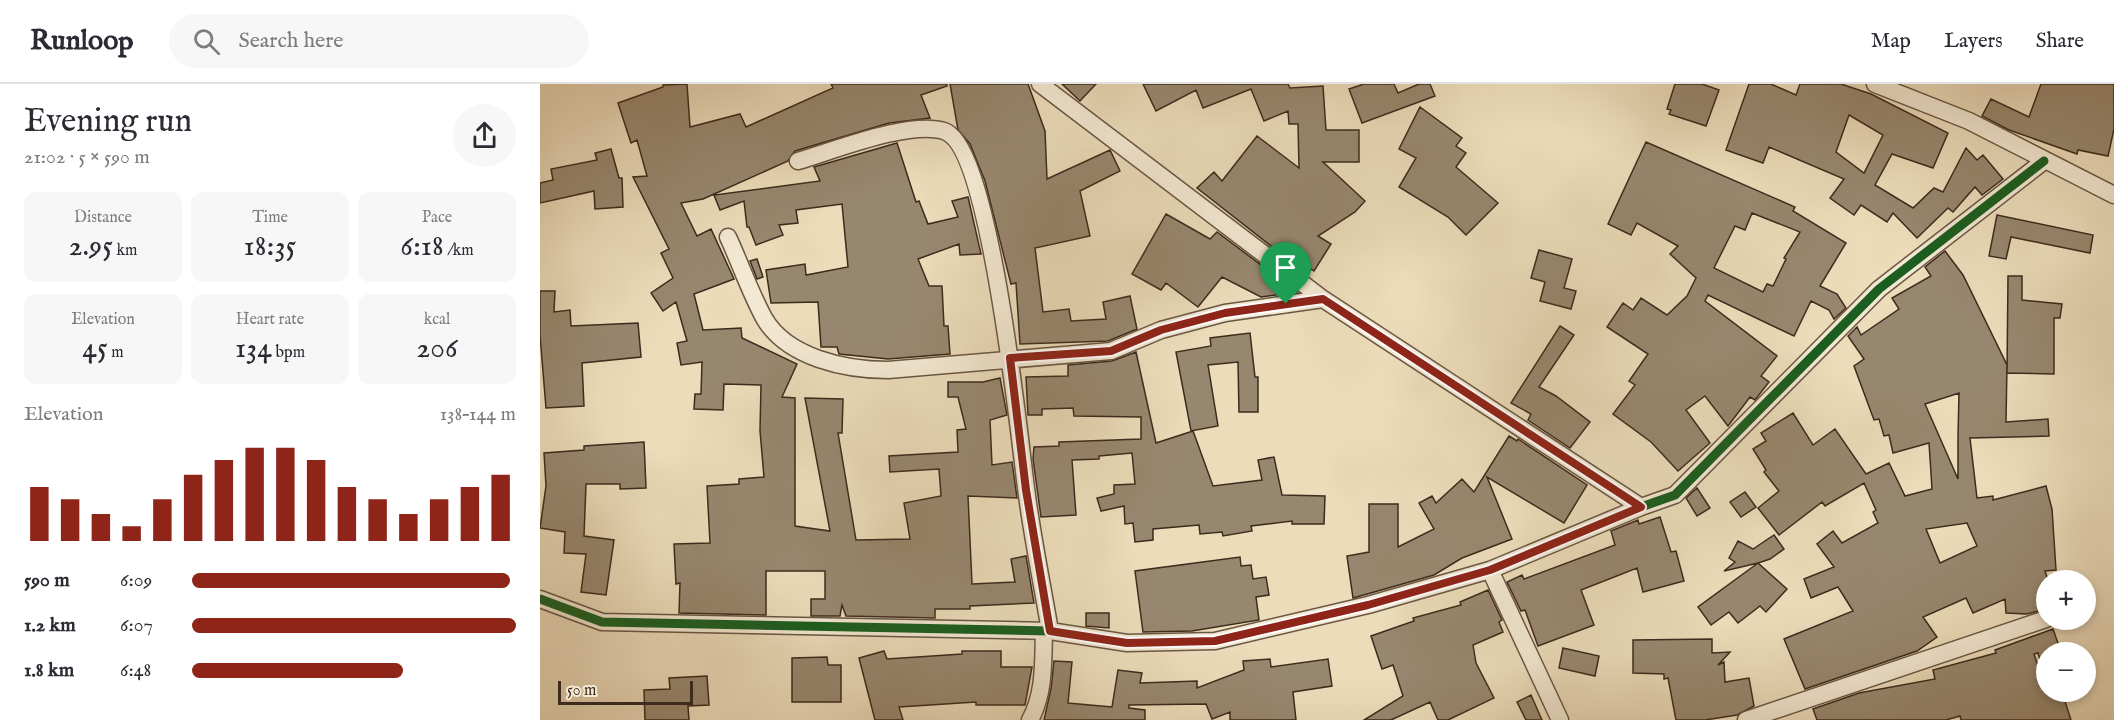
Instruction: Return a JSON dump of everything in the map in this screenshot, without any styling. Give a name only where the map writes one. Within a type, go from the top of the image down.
[{"type":"street","points":[[1040,84],[1323,299],[1641,507]]},
{"type":"street","points":[[1875,84],[1969,121],[2114,195]]},
{"type":"street","points":[[798,161],[895,132],[944,131],[957,138],[987,222],[1010,358],[1026,490],[1047,631],[1043,676],[1036,709],[1030,720]]},
{"type":"street","points":[[540,599],[602,622],[1047,631],[1127,643],[1215,641],[1368,605],[1490,570],[1675,495],[1879,289],[2044,161]]},
{"type":"street","points":[[728,237],[765,319],[777,334],[796,347],[831,365],[859,370],[888,370],[1111,351],[1161,330],[1225,313],[1323,299]]},
{"type":"street","points":[[1490,570],[1560,720]]},
{"type":"street","points":[[1746,720],[2036,622]]},
{"type":"building","points":[[687,84],[690,127],[740,114],[746,127],[833,88],[831,84],[947,84],[947,86],[921,95],[930,118],[889,123],[795,151],[788,161],[703,199],[681,203],[697,236],[711,229],[734,279],[694,294],[703,330],[741,328],[742,338],[797,364],[782,397],[795,398],[795,526],[830,531],[805,398],[843,399],[842,433],[838,433],[856,540],[910,539],[904,503],[941,496],[939,469],[890,472],[889,456],[958,452],[957,430],[966,429],[958,397],[948,397],[948,382],[983,382],[1000,378],[1007,415],[990,420],[992,465],[1012,462],[1017,498],[968,496],[972,584],[1015,582],[1011,559],[1026,556],[1034,603],[970,606],[970,609],[935,609],[935,618],[846,616],[842,605],[840,616],[811,616],[811,599],[825,599],[825,571],[766,571],[766,615],[679,613],[680,583],[676,584],[674,544],[710,543],[707,486],[739,484],[739,479],[764,477],[760,431],[761,385],[724,384],[723,410],[694,409],[695,394],[701,394],[702,362],[681,365],[677,343],[687,341],[676,302],[663,311],[651,293],[673,278],[661,253],[669,249],[633,177],[647,176],[637,140],[631,143],[618,103],[663,87],[663,85]]},
{"type":"building","points":[[950,84],[1028,84],[1045,131],[1047,179],[1110,150],[1120,171],[1080,191],[1090,236],[1035,248],[1043,312],[1069,309],[1071,321],[1106,319],[1103,302],[1130,296],[1137,329],[1108,341],[1020,344],[1016,283],[1011,284],[985,181],[970,144],[958,130]]},
{"type":"building","points":[[1062,84],[1096,84],[1080,101]]},
{"type":"building","points":[[1143,84],[1288,84],[1290,88],[1323,86],[1326,130],[1359,130],[1359,162],[1323,162],[1365,201],[1355,212],[1318,236],[1331,244],[1314,271],[1311,269],[1308,275],[1197,188],[1214,172],[1222,181],[1257,136],[1299,168],[1298,124],[1289,124],[1288,111],[1264,121],[1251,89],[1203,108],[1196,90],[1156,111]]},
{"type":"building","points":[[1364,84],[1394,84],[1398,93],[1419,84],[1430,84],[1435,96],[1362,123],[1349,89]]},
{"type":"building","points":[[1675,84],[1702,84],[1719,90],[1706,126],[1669,114],[1671,110],[1667,109]]},
{"type":"building","points":[[1749,84],[1771,84],[1796,95],[1800,84],[1841,84],[1871,94],[1948,133],[1933,168],[1892,154],[1875,185],[1913,208],[1934,188],[1943,192],[1966,148],[1977,160],[1983,155],[2003,179],[1982,195],[1975,187],[1953,212],[1948,208],[1917,238],[1893,213],[1887,222],[1861,205],[1854,215],[1830,198],[1844,179],[1769,147],[1763,163],[1726,150]],"holes":[[[1849,115],[1883,135],[1864,173],[1836,152]]]},
{"type":"building","points":[[2041,84],[2114,84],[2114,129],[2108,156],[2078,150],[2077,154],[2009,130],[1982,116],[1991,99],[2029,117]]},
{"type":"building","points":[[1420,107],[1462,138],[1456,146],[1466,153],[1456,167],[1498,203],[1466,235],[1448,217],[1399,187],[1416,158],[1399,149]]},
{"type":"building","points":[[1646,142],[1795,207],[1793,211],[1846,243],[1820,286],[1837,294],[1846,308],[1834,319],[1829,310],[1811,301],[1794,336],[1708,295],[1705,301],[1777,356],[1761,376],[1769,382],[1755,400],[1750,397],[1728,426],[1705,396],[1686,410],[1710,443],[1678,471],[1651,442],[1613,414],[1635,385],[1629,381],[1648,354],[1607,327],[1623,303],[1633,310],[1641,298],[1667,315],[1687,296],[1696,278],[1670,254],[1678,246],[1637,223],[1631,235],[1608,224]],"holes":[[[1752,213],[1800,232],[1784,258],[1786,259],[1773,286],[1767,284],[1763,292],[1714,268],[1735,226],[1745,230]]]},
{"type":"building","points":[[897,143],[916,202],[919,201],[928,224],[958,217],[952,201],[968,197],[981,254],[960,255],[959,244],[918,259],[929,286],[942,286],[944,326],[948,326],[950,354],[888,359],[839,354],[837,347],[821,347],[818,302],[771,303],[766,270],[805,264],[806,275],[848,267],[842,204],[796,210],[798,223],[779,225],[783,235],[756,245],[747,227],[744,201],[720,210],[714,195],[820,181],[814,167]]},
{"type":"building","points":[[611,149],[619,178],[622,178],[623,207],[595,209],[594,191],[540,203],[540,183],[553,180],[551,169],[597,160],[595,153]]},
{"type":"building","points":[[1166,214],[1210,239],[1217,232],[1297,292],[1261,297],[1222,277],[1198,307],[1166,283],[1161,290],[1132,274]]},
{"type":"building","points":[[1997,215],[2093,235],[2090,253],[2011,237],[2006,259],[1989,256]]},
{"type":"building","points":[[1539,250],[1572,259],[1564,288],[1576,291],[1571,309],[1540,301],[1545,282],[1531,278]]},
{"type":"building","points":[[1945,251],[1963,275],[2007,365],[2006,422],[2048,419],[2049,436],[1970,438],[1977,498],[1993,496],[1993,500],[2046,486],[2052,509],[2056,570],[2036,570],[2036,612],[2027,614],[2006,613],[2005,599],[1973,613],[1966,598],[1923,617],[1937,637],[1917,651],[1805,689],[1784,639],[1853,611],[1838,587],[1811,598],[1804,579],[1834,567],[1817,544],[1833,531],[1842,543],[1878,523],[1873,512],[1876,510],[1864,483],[1825,506],[1822,502],[1779,535],[1758,508],[1779,491],[1764,472],[1766,470],[1753,449],[1766,441],[1761,433],[1793,413],[1813,445],[1835,429],[1866,474],[1889,463],[1905,496],[1932,489],[1929,443],[1893,453],[1889,435],[1884,436],[1879,419],[1874,420],[1854,366],[1864,359],[1848,336],[1857,327],[1861,335],[1899,309],[1892,298],[1931,276],[1925,267]],"holes":[[[1959,393],[1958,479],[1925,404]],[[1967,523],[1977,546],[1940,563],[1926,529]]]},
{"type":"building","points":[[757,259],[763,277],[757,279],[750,261]]},
{"type":"building","points":[[2008,276],[2022,276],[2022,300],[2062,304],[2060,318],[2054,318],[2054,374],[2007,373]]},
{"type":"building","points":[[540,291],[555,291],[554,312],[570,310],[571,326],[638,323],[641,357],[582,363],[584,406],[546,408],[540,335]]},
{"type":"building","points":[[1560,326],[1574,335],[1539,387],[1556,396],[1590,422],[1570,448],[1528,420],[1531,414],[1511,403]]},
{"type":"building","points":[[1250,333],[1255,377],[1258,377],[1258,412],[1239,412],[1238,362],[1208,365],[1218,426],[1191,431],[1176,352],[1211,346],[1210,338]]},
{"type":"building","points":[[1136,352],[1156,443],[1193,431],[1213,486],[1262,480],[1258,460],[1274,457],[1282,495],[1325,496],[1324,524],[1292,524],[1292,521],[1251,526],[1252,531],[1223,536],[1222,532],[1200,534],[1199,525],[1153,529],[1153,540],[1135,542],[1133,523],[1125,524],[1124,506],[1101,511],[1097,498],[1114,494],[1114,485],[1135,484],[1132,453],[1099,456],[1099,459],[1072,460],[1076,515],[1041,517],[1033,459],[1034,447],[1059,446],[1059,442],[1141,439],[1141,417],[1074,416],[1073,408],[1042,409],[1042,415],[1028,415],[1026,377],[1068,376],[1068,365],[1112,361]]},
{"type":"building","points":[[1509,436],[1517,441],[1518,439],[1587,485],[1564,523],[1487,477],[1512,539],[1462,558],[1434,575],[1353,598],[1347,556],[1369,552],[1369,504],[1398,504],[1398,547],[1434,529],[1419,503],[1432,496],[1436,503],[1462,479],[1474,492]]},
{"type":"building","points":[[644,442],[646,488],[620,489],[620,484],[586,484],[584,536],[614,540],[606,595],[581,592],[586,554],[564,553],[565,532],[540,528],[546,486],[544,453],[584,450],[584,446]]},
{"type":"building","points":[[1697,488],[1710,508],[1697,516],[1686,498]]},
{"type":"building","points":[[1745,492],[1756,507],[1741,517],[1730,502]]},
{"type":"building","points":[[1660,517],[1671,552],[1676,551],[1684,581],[1643,592],[1637,568],[1581,590],[1594,625],[1538,646],[1525,610],[1521,611],[1507,582],[1522,575],[1524,579],[1615,545],[1611,531],[1638,520],[1639,524]]},
{"type":"building","points":[[1774,535],[1784,549],[1770,559],[1724,571],[1735,562],[1729,558],[1738,541],[1753,549]]},
{"type":"building","points":[[1240,557],[1241,566],[1251,565],[1253,579],[1266,577],[1269,595],[1256,597],[1259,620],[1192,631],[1143,632],[1135,571]]},
{"type":"building","points":[[1758,563],[1787,589],[1766,612],[1760,606],[1738,623],[1729,612],[1711,625],[1698,607]]},
{"type":"building","points":[[1488,590],[1502,620],[1499,622],[1503,632],[1473,645],[1476,663],[1494,698],[1448,720],[1438,720],[1430,702],[1391,720],[1364,720],[1403,696],[1393,665],[1382,669],[1371,636],[1414,621],[1413,618],[1461,605],[1460,602]]},
{"type":"building","points":[[1086,613],[1109,613],[1109,628],[1086,626]]},
{"type":"building","points":[[2053,630],[2058,642],[2036,642],[2036,654],[2034,654],[2036,702],[2065,702],[2071,720],[1961,720],[1960,716],[1946,720],[1817,720],[1813,709],[1859,693],[1935,679],[1933,670],[1996,653],[1995,650]]},
{"type":"building","points":[[1712,639],[1712,653],[1730,652],[1718,665],[1724,662],[1725,682],[1749,678],[1754,706],[1737,715],[1705,720],[1676,720],[1668,678],[1664,679],[1664,674],[1633,673],[1633,640]]},
{"type":"building","points":[[1563,648],[1599,656],[1595,676],[1559,668]]},
{"type":"building","points":[[884,651],[887,659],[962,654],[962,651],[1001,651],[1001,667],[1032,667],[1025,705],[976,705],[976,702],[899,707],[903,720],[875,720],[859,658]]},
{"type":"building","points":[[827,657],[828,665],[841,665],[841,702],[792,702],[792,658]]},
{"type":"building","points":[[1270,659],[1271,667],[1328,659],[1332,686],[1293,692],[1296,720],[1230,720],[1230,712],[1212,719],[1206,704],[1129,705],[1129,708],[1145,710],[1145,720],[1044,720],[1054,661],[1072,662],[1068,703],[1112,707],[1118,670],[1142,673],[1140,683],[1197,681],[1197,688],[1244,670],[1243,661]]},
{"type":"building","points":[[707,676],[709,705],[688,706],[689,720],[645,720],[644,690],[670,689],[669,678]]},
{"type":"building","points":[[1531,695],[1542,720],[1526,720],[1517,702]]},
{"type":"cycle path","points":[[540,599],[602,622],[1050,631],[1127,643],[1215,641],[1368,605],[1490,570],[1675,495],[1879,289],[2044,161]]},
{"type":"route","points":[[1323,299],[1641,507],[1490,570],[1368,605],[1215,641],[1127,643],[1050,631],[1026,490],[1010,358],[1111,351],[1161,330],[1225,313],[1286,304],[1323,299]]}]
